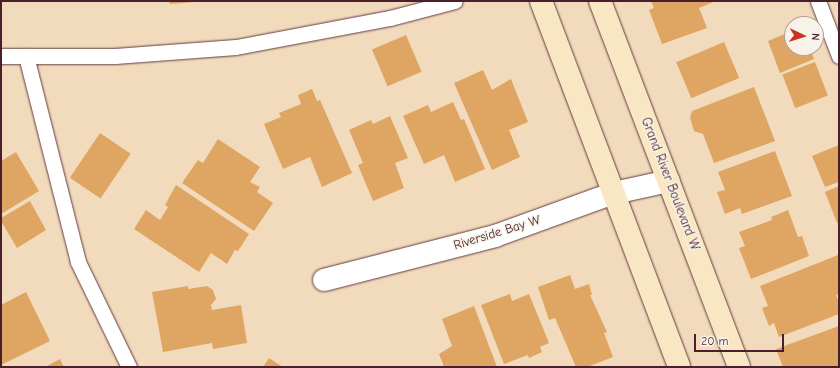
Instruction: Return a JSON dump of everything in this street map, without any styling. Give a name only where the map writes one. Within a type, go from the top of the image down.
[{"type":"street","points":[[540,1],[679,367]]},
{"type":"street","name":"Grand River Boulevard W","points":[[600,1],[739,367]]},
{"type":"street","name":"Riverside Bay W","points":[[324,280],[495,236],[614,193],[668,181]]},
{"type":"lane","points":[[1,56],[115,56],[236,47],[390,18],[455,1]]},
{"type":"lane","points":[[818,1],[839,56]]},
{"type":"lane","points":[[26,56],[78,262],[129,367]]},
{"type":"building","points":[[169,1],[195,1],[195,2],[170,4]]},
{"type":"building","points":[[651,1],[716,1],[699,8],[707,28],[662,44],[649,10],[654,8]]},
{"type":"building","points":[[784,34],[784,56],[813,56],[814,59],[780,73],[768,41]]},
{"type":"building","points":[[406,35],[422,72],[388,86],[372,49]]},
{"type":"building","points":[[724,42],[739,78],[691,98],[676,62]]},
{"type":"building","points":[[815,62],[828,96],[795,108],[782,75]]},
{"type":"building","points":[[483,70],[492,90],[511,79],[528,122],[509,130],[520,157],[492,170],[454,83]]},
{"type":"building","points":[[754,87],[775,141],[714,163],[703,134],[694,131],[690,118],[692,111]]},
{"type":"building","points":[[312,89],[317,101],[320,100],[352,173],[322,187],[310,157],[283,169],[264,124],[281,117],[279,113],[301,104],[298,95]]},
{"type":"building","points":[[453,102],[461,120],[464,119],[485,169],[455,182],[444,155],[424,164],[403,116],[428,105],[431,112]]},
{"type":"building","points":[[390,116],[408,158],[395,163],[404,188],[373,201],[358,165],[363,163],[349,130],[371,120],[373,124]]},
{"type":"building","points":[[100,133],[131,154],[100,198],[70,178]]},
{"type":"building","points":[[218,139],[260,167],[250,182],[260,187],[257,192],[273,203],[254,231],[182,183],[198,160],[203,163]]},
{"type":"building","points":[[839,145],[839,182],[825,187],[812,156]]},
{"type":"building","points":[[775,151],[792,196],[742,214],[740,208],[725,214],[717,192],[725,190],[718,172]]},
{"type":"building","points":[[16,152],[39,191],[1,214],[1,161]]},
{"type":"building","points":[[176,185],[249,234],[238,251],[235,250],[227,264],[211,253],[199,272],[134,229],[146,210],[160,220],[168,207],[165,205]]},
{"type":"building","points":[[839,186],[839,222],[837,223],[825,192]]},
{"type":"building","points":[[30,201],[46,230],[17,248],[1,221],[1,218]]},
{"type":"building","points":[[788,210],[798,237],[802,236],[809,256],[751,279],[739,248],[745,246],[739,232],[772,220],[771,217]]},
{"type":"building","points":[[838,255],[839,294],[836,295],[839,303],[839,314],[779,337],[774,323],[769,326],[762,308],[768,306],[760,286]]},
{"type":"building","points":[[570,275],[575,289],[589,284],[592,295],[590,295],[607,332],[604,333],[613,357],[587,367],[576,367],[555,318],[549,320],[538,287]]},
{"type":"building","points":[[188,286],[188,289],[207,286],[213,290],[216,299],[211,305],[212,310],[241,305],[247,343],[213,349],[212,343],[163,352],[152,292]]},
{"type":"building","points":[[26,292],[50,341],[1,365],[1,305]]},
{"type":"building","points":[[510,294],[512,301],[529,294],[549,343],[540,347],[542,352],[529,358],[528,355],[504,364],[481,305]]},
{"type":"building","points":[[474,306],[497,367],[444,367],[439,354],[452,346],[442,319]]},
{"type":"building","points":[[839,326],[839,367],[783,367],[776,349]]},
{"type":"building","points":[[269,358],[283,367],[263,367]]},
{"type":"building","points":[[60,359],[64,367],[45,367]]}]
